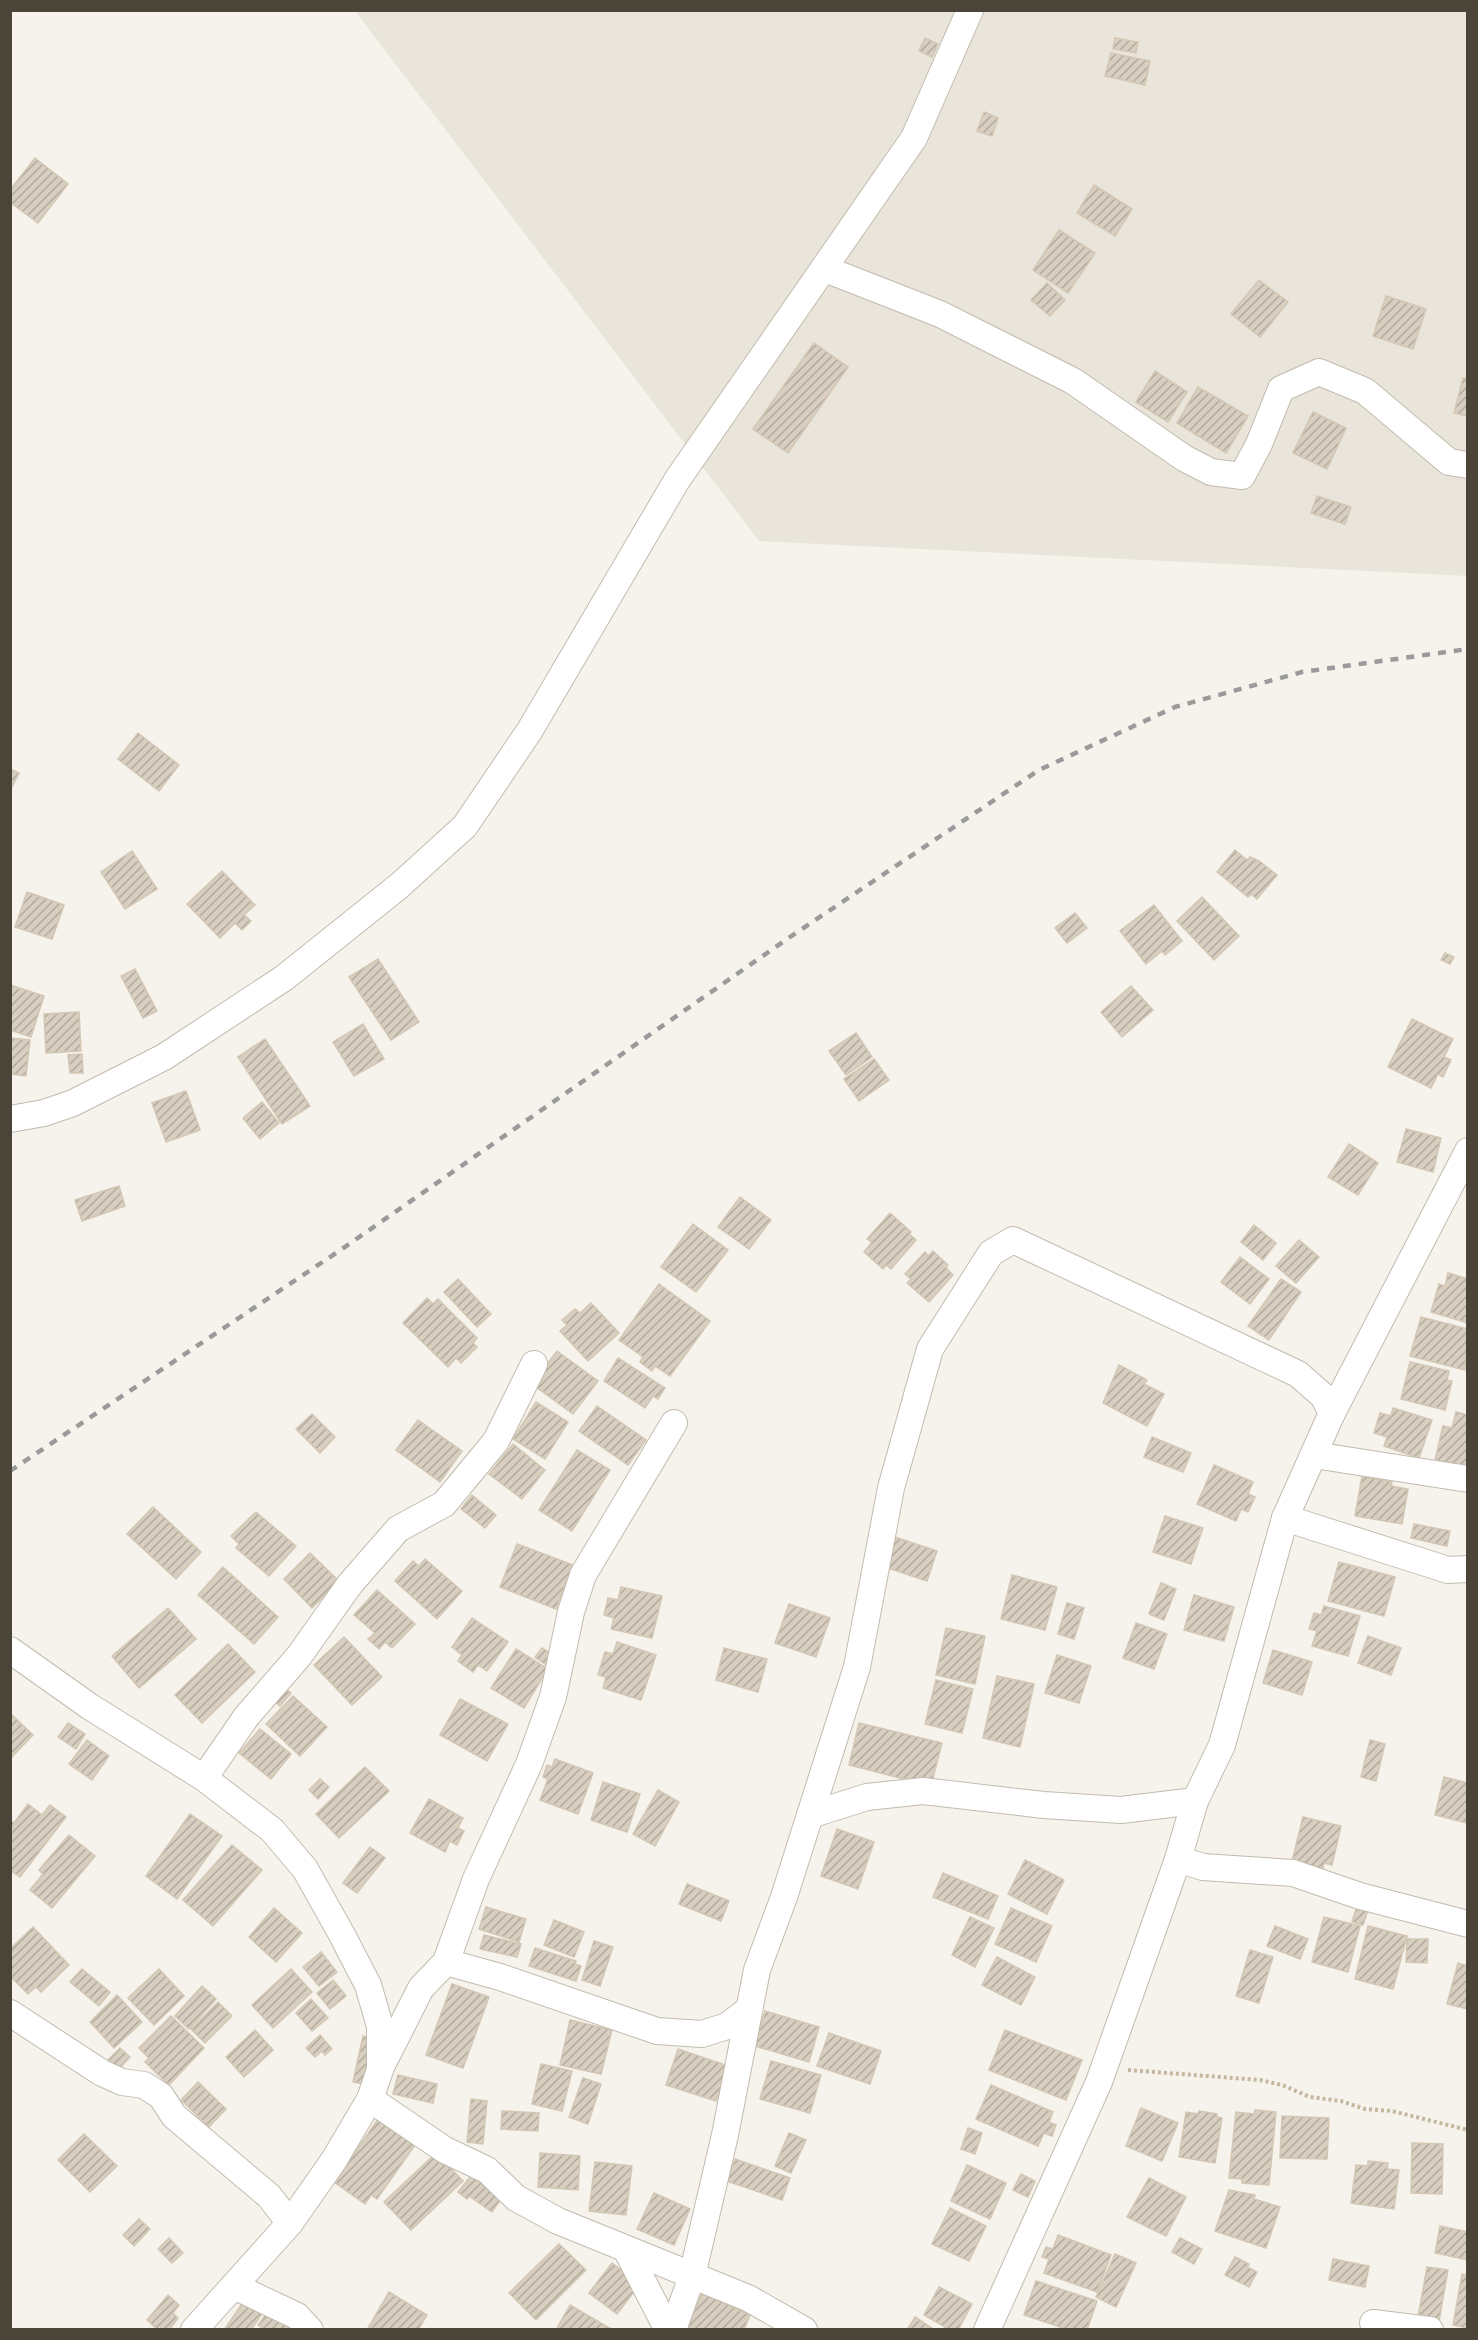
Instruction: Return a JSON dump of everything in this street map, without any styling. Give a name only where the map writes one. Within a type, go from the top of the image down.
[{"type":"street","points":[[10,1119],[44,1113],[73,1103],[164,1057],[284,978],[399,886],[465,826],[530,730],[677,480],[825,270],[914,138],[970,10]]},
{"type":"street","points":[[825,270],[940,314],[1073,381],[1184,458],[1211,472],[1242,476],[1259,444],[1281,389],[1319,372],[1365,391],[1449,462],[1467,465]]},
{"type":"street","points":[[987,2330],[1104,2068],[1178,1858],[1195,1801],[1222,1745],[1285,1518],[1332,1413],[1467,1151]]},
{"type":"street","points":[[673,2330],[692,2276],[725,2135],[758,1970],[857,1667],[891,1488],[930,1349],[991,1253],[1013,1240],[1047,1254],[1298,1374],[1323,1396],[1332,1413]]},
{"type":"street","points":[[204,1778],[246,1717],[299,1656],[350,1584],[398,1530],[444,1504],[496,1441],[534,1364]]},
{"type":"street","points":[[194,2330],[290,2223],[334,2160],[370,2099],[380,2070],[422,1988],[446,1962],[476,1879],[529,1764],[553,1697],[571,1612],[583,1575],[674,1423]]},
{"type":"street","points":[[1314,1455],[1467,1479]]},
{"type":"street","points":[[1285,1518],[1448,1570],[1467,1569]]},
{"type":"street","points":[[10,1650],[89,1706],[204,1778],[272,1830],[305,1869],[368,1985],[380,2026],[380,2070]]},
{"type":"street","points":[[810,1815],[867,1797],[923,1791],[1044,1805],[1121,1810],[1195,1801]]},
{"type":"street","points":[[1178,1858],[1203,1867],[1293,1873],[1360,1896],[1467,1924]]},
{"type":"street","points":[[446,1962],[500,1977],[657,2031],[702,2034],[727,2026],[749,2009]]},
{"type":"street","points":[[10,2013],[102,2073],[122,2082],[144,2085],[161,2096],[174,2116],[269,2196],[290,2223]]},
{"type":"street","points":[[370,2099],[445,2150],[487,2170],[516,2198],[558,2221],[627,2251],[748,2298],[804,2330]]},
{"type":"street","points":[[627,2251],[668,2330]]},
{"type":"street","points":[[234,2286],[297,2316],[310,2330]]},
{"type":"street","points":[[1373,2323],[1430,2330]]},
{"type":"path","points":[[1104,2068],[1260,2080],[1282,2085],[1310,2097],[1341,2101],[1365,2109],[1392,2111],[1467,2130]]},
{"type":"shaded area","points":[[355,11],[1467,11],[1467,576],[759,541]]},
{"type":"building","points":[[925,38],[938,44],[932,57],[919,51]]},
{"type":"building","points":[[1115,38],[1138,42],[1136,53],[1113,49]]},
{"type":"building","points":[[1111,53],[1150,61],[1145,85],[1105,76]]},
{"type":"building","points":[[984,112],[998,118],[992,136],[977,131]]},
{"type":"building","points":[[35,158],[68,184],[38,223],[10,202],[10,190]]},
{"type":"building","points":[[1094,185],[1132,209],[1115,236],[1077,213]]},
{"type":"building","points":[[1059,230],[1095,253],[1068,293],[1033,270]]},
{"type":"building","points":[[1259,280],[1288,302],[1260,337],[1231,314]]},
{"type":"building","points":[[1047,283],[1065,300],[1050,316],[1031,300]]},
{"type":"building","points":[[1386,296],[1426,309],[1413,349],[1373,336]]},
{"type":"building","points":[[814,343],[848,367],[788,453],[753,429]]},
{"type":"building","points":[[1155,371],[1187,392],[1168,422],[1136,402]]},
{"type":"building","points":[[1463,378],[1468,379],[1468,416],[1454,413]]},
{"type":"building","points":[[1198,387],[1248,416],[1226,453],[1177,423]]},
{"type":"building","points":[[1313,412],[1346,428],[1327,469],[1293,453]]},
{"type":"building","points":[[1317,496],[1351,507],[1345,524],[1311,513]]},
{"type":"building","points":[[138,733],[179,765],[159,791],[118,759]]},
{"type":"building","points":[[10,769],[19,773],[10,791]]},
{"type":"building","points":[[1235,850],[1247,860],[1250,857],[1259,861],[1277,875],[1257,899],[1251,894],[1248,897],[1217,872]]},
{"type":"building","points":[[132,851],[157,889],[125,909],[101,872]]},
{"type":"building","points":[[222,871],[255,905],[244,915],[251,921],[242,930],[235,923],[220,938],[187,904]]},
{"type":"building","points":[[27,892],[64,905],[52,939],[15,927]]},
{"type":"building","points":[[1202,897],[1239,936],[1214,960],[1177,921]]},
{"type":"building","points":[[1154,905],[1182,941],[1165,955],[1162,951],[1146,964],[1120,931]]},
{"type":"building","points":[[1075,913],[1087,928],[1067,943],[1055,928]]},
{"type":"building","points":[[1445,953],[1454,957],[1450,964],[1441,960]]},
{"type":"building","points":[[378,959],[419,1022],[391,1040],[349,977]]},
{"type":"building","points":[[135,969],[157,1011],[143,1018],[121,976]]},
{"type":"building","points":[[10,985],[44,996],[31,1037],[10,1030]]},
{"type":"building","points":[[1131,986],[1153,1010],[1122,1037],[1101,1012]]},
{"type":"building","points":[[79,1012],[81,1051],[46,1053],[44,1014]]},
{"type":"building","points":[[1412,1019],[1453,1039],[1444,1057],[1451,1060],[1443,1077],[1438,1074],[1431,1088],[1388,1067]]},
{"type":"building","points":[[363,1024],[384,1059],[354,1076],[333,1042]]},
{"type":"building","points":[[856,1033],[872,1057],[846,1075],[829,1051]]},
{"type":"building","points":[[10,1038],[30,1040],[26,1076],[10,1074]]},
{"type":"building","points":[[265,1039],[310,1106],[282,1124],[238,1057]]},
{"type":"building","points":[[82,1054],[83,1073],[70,1073],[68,1055]]},
{"type":"building","points":[[874,1059],[889,1080],[859,1101],[844,1079]]},
{"type":"building","points":[[186,1091],[200,1130],[166,1142],[152,1103]]},
{"type":"building","points":[[262,1102],[279,1123],[260,1139],[243,1118]]},
{"type":"building","points":[[1406,1129],[1441,1138],[1433,1172],[1397,1162]]},
{"type":"building","points":[[1349,1144],[1378,1163],[1358,1195],[1328,1177]]},
{"type":"building","points":[[119,1186],[125,1206],[82,1221],[75,1200]]},
{"type":"building","points":[[740,1197],[771,1220],[749,1249],[718,1227]]},
{"type":"building","points":[[890,1213],[911,1232],[909,1234],[916,1240],[891,1269],[886,1265],[883,1269],[864,1252],[872,1242],[867,1239]]},
{"type":"building","points":[[693,1224],[728,1250],[696,1292],[661,1267]]},
{"type":"building","points":[[1254,1225],[1276,1243],[1263,1260],[1241,1242]]},
{"type":"building","points":[[1299,1240],[1319,1257],[1296,1283],[1276,1266]]},
{"type":"building","points":[[933,1251],[948,1265],[946,1268],[953,1275],[929,1302],[907,1283],[911,1279],[905,1274],[925,1252],[928,1256]]},
{"type":"building","points":[[1240,1257],[1269,1279],[1250,1304],[1221,1282]]},
{"type":"building","points":[[1448,1273],[1468,1279],[1468,1323],[1431,1312],[1439,1284],[1445,1286]]},
{"type":"building","points":[[458,1279],[491,1314],[477,1327],[444,1292]]},
{"type":"building","points":[[1281,1279],[1301,1292],[1269,1340],[1248,1326]]},
{"type":"building","points":[[659,1284],[710,1321],[670,1376],[655,1366],[652,1371],[640,1362],[643,1357],[619,1340]]},
{"type":"building","points":[[427,1298],[433,1304],[438,1299],[477,1338],[473,1343],[477,1347],[461,1363],[456,1358],[448,1367],[403,1323]]},
{"type":"building","points":[[591,1303],[619,1333],[588,1361],[560,1331],[567,1325],[562,1320],[575,1309],[580,1313]]},
{"type":"building","points":[[1421,1317],[1468,1329],[1465,1370],[1410,1356]]},
{"type":"building","points":[[557,1351],[598,1381],[573,1414],[532,1384]]},
{"type":"building","points":[[618,1358],[665,1388],[658,1399],[653,1396],[645,1408],[604,1381]]},
{"type":"building","points":[[1410,1362],[1449,1371],[1447,1380],[1452,1381],[1445,1410],[1401,1399]]},
{"type":"building","points":[[1119,1365],[1147,1380],[1144,1384],[1164,1394],[1147,1426],[1103,1403]]},
{"type":"building","points":[[536,1402],[568,1422],[545,1459],[513,1439]]},
{"type":"building","points":[[597,1406],[646,1440],[628,1465],[579,1431]]},
{"type":"building","points":[[1393,1408],[1432,1420],[1419,1458],[1384,1446],[1387,1437],[1374,1433],[1380,1413],[1391,1416]]},
{"type":"building","points":[[1456,1412],[1468,1415],[1468,1468],[1435,1460],[1443,1426],[1452,1428]]},
{"type":"building","points":[[312,1414],[335,1437],[320,1453],[296,1429]]},
{"type":"building","points":[[418,1420],[462,1451],[440,1482],[396,1450]]},
{"type":"building","points":[[1152,1437],[1191,1453],[1183,1472],[1144,1457]]},
{"type":"building","points":[[513,1444],[545,1470],[522,1499],[489,1474]]},
{"type":"building","points":[[577,1450],[610,1470],[572,1531],[539,1510]]},
{"type":"building","points":[[1214,1465],[1253,1482],[1248,1494],[1255,1497],[1248,1512],[1241,1509],[1236,1521],[1197,1504]]},
{"type":"building","points":[[1362,1476],[1392,1482],[1391,1486],[1408,1489],[1402,1524],[1355,1516]]},
{"type":"building","points":[[472,1495],[496,1515],[485,1528],[461,1509]]},
{"type":"building","points":[[153,1507],[201,1552],[176,1579],[127,1534]]},
{"type":"building","points":[[256,1512],[296,1546],[269,1576],[236,1548],[239,1544],[231,1536]]},
{"type":"building","points":[[1165,1516],[1203,1528],[1191,1564],[1153,1552]]},
{"type":"building","points":[[1414,1524],[1450,1531],[1447,1546],[1411,1538]]},
{"type":"building","points":[[895,1537],[937,1551],[927,1581],[885,1567]]},
{"type":"building","points":[[517,1544],[573,1565],[556,1609],[500,1587]]},
{"type":"building","points":[[310,1553],[339,1581],[312,1608],[284,1579]]},
{"type":"building","points":[[425,1559],[462,1591],[437,1619],[395,1581],[413,1561],[419,1566]]},
{"type":"building","points":[[1339,1562],[1395,1577],[1384,1616],[1328,1601]]},
{"type":"building","points":[[223,1567],[278,1617],[254,1644],[198,1595]]},
{"type":"building","points":[[1012,1575],[1057,1587],[1045,1630],[1001,1619]]},
{"type":"building","points":[[1161,1583],[1176,1589],[1164,1620],[1149,1614]]},
{"type":"building","points":[[621,1587],[662,1596],[652,1638],[611,1629],[614,1618],[604,1615],[608,1598],[618,1600]]},
{"type":"building","points":[[377,1590],[415,1624],[392,1648],[385,1642],[379,1649],[368,1639],[375,1633],[354,1615]]},
{"type":"building","points":[[1194,1595],[1234,1607],[1224,1641],[1184,1630]]},
{"type":"building","points":[[1067,1603],[1084,1608],[1074,1639],[1058,1634]]},
{"type":"building","points":[[789,1604],[830,1618],[816,1657],[775,1643]]},
{"type":"building","points":[[1324,1606],[1360,1616],[1348,1656],[1312,1646],[1317,1631],[1309,1629],[1314,1613],[1321,1615]]},
{"type":"building","points":[[168,1608],[196,1639],[139,1688],[112,1656]]},
{"type":"building","points":[[472,1618],[508,1642],[487,1671],[478,1665],[473,1672],[458,1661],[462,1655],[452,1647]]},
{"type":"building","points":[[1136,1623],[1167,1634],[1154,1669],[1123,1658]]},
{"type":"building","points":[[946,1628],[985,1636],[975,1684],[936,1675]]},
{"type":"building","points":[[1368,1636],[1401,1648],[1391,1675],[1358,1663]]},
{"type":"building","points":[[344,1637],[382,1677],[352,1705],[314,1665]]},
{"type":"building","points":[[617,1642],[656,1655],[641,1700],[603,1688],[606,1677],[598,1675],[605,1652],[613,1654]]},
{"type":"building","points":[[228,1644],[255,1672],[202,1723],[175,1695]]},
{"type":"building","points":[[542,1648],[556,1657],[549,1667],[535,1657]]},
{"type":"building","points":[[724,1648],[767,1659],[758,1692],[716,1680]]},
{"type":"building","points":[[516,1649],[548,1669],[524,1708],[491,1688]]},
{"type":"building","points":[[1273,1650],[1312,1662],[1302,1695],[1263,1683]]},
{"type":"building","points":[[1057,1655],[1091,1666],[1079,1703],[1045,1693]]},
{"type":"building","points":[[997,1676],[1034,1684],[1020,1747],[983,1738]]},
{"type":"building","points":[[936,1680],[973,1689],[962,1733],[925,1724]]},
{"type":"building","points":[[279,1683],[291,1693],[280,1706],[268,1696]]},
{"type":"building","points":[[293,1696],[327,1727],[300,1756],[266,1724]]},
{"type":"building","points":[[460,1699],[508,1724],[487,1761],[440,1735]]},
{"type":"building","points":[[12,1715],[33,1735],[10,1759],[10,1717]]},
{"type":"building","points":[[68,1723],[85,1734],[76,1749],[58,1737]]},
{"type":"building","points":[[859,1723],[942,1743],[931,1786],[849,1765]]},
{"type":"building","points":[[260,1729],[291,1754],[271,1779],[239,1753]]},
{"type":"building","points":[[87,1740],[109,1756],[92,1780],[69,1764]]},
{"type":"building","points":[[1370,1740],[1385,1744],[1376,1781],[1361,1777]]},
{"type":"building","points":[[555,1759],[593,1773],[578,1814],[540,1800],[548,1779],[543,1777],[547,1765],[552,1767]]},
{"type":"building","points":[[365,1767],[389,1791],[339,1838],[316,1814]]},
{"type":"building","points":[[1444,1777],[1468,1783],[1467,1823],[1435,1815]]},
{"type":"building","points":[[320,1779],[329,1787],[318,1799],[309,1790]]},
{"type":"building","points":[[603,1782],[640,1794],[627,1832],[591,1820]]},
{"type":"building","points":[[658,1790],[679,1802],[655,1846],[633,1834]]},
{"type":"building","points":[[429,1799],[463,1818],[458,1828],[464,1831],[457,1845],[450,1841],[445,1852],[410,1833]]},
{"type":"building","points":[[28,1804],[42,1815],[50,1805],[66,1817],[20,1877],[10,1870],[10,1820],[14,1823]]},
{"type":"building","points":[[190,1814],[222,1836],[177,1899],[146,1876]]},
{"type":"building","points":[[1303,1817],[1341,1826],[1332,1865],[1324,1863],[1323,1869],[1292,1861]]},
{"type":"building","points":[[837,1829],[874,1842],[858,1889],[821,1876]]},
{"type":"building","points":[[69,1835],[95,1856],[52,1908],[30,1890],[43,1874],[39,1870]]},
{"type":"building","points":[[232,1845],[262,1870],[213,1926],[183,1900]]},
{"type":"building","points":[[370,1847],[385,1858],[357,1893],[343,1883]]},
{"type":"building","points":[[1025,1860],[1064,1880],[1047,1914],[1008,1894]]},
{"type":"building","points":[[943,1873],[998,1896],[988,1919],[933,1897]]},
{"type":"building","points":[[687,1884],[729,1901],[721,1921],[679,1904]]},
{"type":"building","points":[[1357,1906],[1368,1910],[1363,1925],[1352,1922]]},
{"type":"building","points":[[486,1907],[526,1919],[519,1942],[479,1929]]},
{"type":"building","points":[[274,1908],[302,1933],[276,1962],[249,1937]]},
{"type":"building","points":[[1011,1908],[1052,1926],[1036,1962],[995,1944]]},
{"type":"building","points":[[970,1917],[994,1928],[975,1967],[952,1955]]},
{"type":"building","points":[[1324,1917],[1360,1926],[1348,1972],[1312,1962]]},
{"type":"building","points":[[554,1920],[584,1932],[574,1957],[544,1945]]},
{"type":"building","points":[[1275,1926],[1308,1939],[1300,1959],[1267,1946]]},
{"type":"building","points":[[1368,1926],[1407,1936],[1393,1989],[1355,1979]]},
{"type":"building","points":[[33,1927],[69,1965],[41,1992],[36,1987],[28,1994],[10,1976],[10,1949]]},
{"type":"building","points":[[484,1935],[521,1944],[517,1957],[480,1949]]},
{"type":"building","points":[[1407,1939],[1428,1939],[1427,1963],[1406,1962]]},
{"type":"building","points":[[594,1941],[613,1947],[600,1986],[582,1980]]},
{"type":"building","points":[[535,1948],[576,1961],[575,1964],[581,1966],[576,1981],[529,1966]]},
{"type":"building","points":[[1250,1950],[1273,1957],[1259,2003],[1236,1996]]},
{"type":"building","points":[[321,1952],[337,1972],[319,1986],[303,1967]]},
{"type":"building","points":[[997,1957],[1035,1977],[1021,2005],[982,1985]]},
{"type":"building","points":[[1458,1963],[1468,1966],[1468,2009],[1447,2004]]},
{"type":"building","points":[[82,1969],[110,1992],[99,2006],[70,1982]]},
{"type":"building","points":[[159,1969],[184,1996],[154,2025],[128,1998]]},
{"type":"building","points":[[291,1969],[312,1992],[273,2028],[252,2005]]},
{"type":"building","points":[[333,1980],[346,1996],[330,2009],[317,1993]]},
{"type":"building","points":[[452,1984],[489,1997],[463,2068],[426,2055]]},
{"type":"building","points":[[202,1986],[216,1999],[189,2029],[175,2016]]},
{"type":"building","points":[[117,1995],[142,2022],[114,2048],[90,2022]]},
{"type":"building","points":[[311,1999],[328,2018],[312,2031],[296,2013]]},
{"type":"building","points":[[218,2002],[232,2016],[205,2043],[191,2029]]},
{"type":"building","points":[[765,2011],[819,2027],[809,2062],[755,2046]]},
{"type":"building","points":[[171,2016],[204,2048],[169,2085],[145,2062],[149,2058],[139,2048]]},
{"type":"building","points":[[570,2020],[612,2030],[601,2074],[560,2065]]},
{"type":"building","points":[[255,2030],[273,2050],[244,2077],[226,2057]]},
{"type":"building","points":[[1005,2030],[1082,2060],[1066,2100],[989,2070]]},
{"type":"building","points":[[829,2033],[881,2051],[870,2084],[817,2066]]},
{"type":"building","points":[[320,2035],[332,2049],[325,2055],[322,2051],[315,2057],[306,2048]]},
{"type":"building","points":[[363,2036],[372,2038],[363,2084],[353,2082]]},
{"type":"building","points":[[120,2048],[130,2057],[118,2070],[108,2060]]},
{"type":"building","points":[[678,2049],[728,2066],[716,2101],[666,2085]]},
{"type":"building","points":[[771,2061],[821,2075],[810,2113],[760,2099]]},
{"type":"building","points":[[541,2064],[572,2071],[562,2111],[532,2104]]},
{"type":"building","points":[[398,2075],[437,2084],[433,2103],[393,2094]]},
{"type":"building","points":[[583,2078],[601,2084],[588,2124],[569,2117]]},
{"type":"building","points":[[198,2082],[226,2109],[209,2127],[181,2100]]},
{"type":"building","points":[[991,2085],[1053,2112],[1049,2122],[1056,2125],[1052,2136],[1044,2133],[1038,2146],[976,2119]]},
{"type":"building","points":[[471,2099],[487,2101],[483,2144],[467,2142]]},
{"type":"building","points":[[1141,2108],[1178,2123],[1162,2161],[1126,2146]]},
{"type":"building","points":[[1255,2110],[1276,2112],[1269,2185],[1242,2183],[1242,2179],[1229,2178],[1236,2112],[1254,2114]]},
{"type":"building","points":[[502,2111],[539,2113],[538,2131],[501,2129]]},
{"type":"building","points":[[1199,2111],[1217,2114],[1217,2117],[1222,2118],[1215,2163],[1179,2157],[1186,2112],[1198,2114]]},
{"type":"building","points":[[383,2112],[420,2138],[377,2199],[371,2195],[365,2204],[334,2182]]},
{"type":"building","points":[[1282,2116],[1329,2118],[1327,2159],[1280,2158]]},
{"type":"building","points":[[968,2128],[982,2133],[975,2154],[961,2149]]},
{"type":"building","points":[[789,2133],[806,2140],[791,2173],[775,2166]]},
{"type":"building","points":[[84,2134],[117,2166],[90,2192],[58,2160]]},
{"type":"building","points":[[1412,2143],[1443,2144],[1442,2194],[1411,2193]]},
{"type":"building","points":[[436,2153],[463,2181],[411,2230],[384,2202]]},
{"type":"building","points":[[540,2153],[580,2156],[578,2190],[538,2187]]},
{"type":"building","points":[[735,2159],[790,2178],[782,2200],[727,2181]]},
{"type":"building","points":[[1368,2161],[1388,2163],[1387,2169],[1399,2170],[1394,2209],[1351,2203],[1356,2165],[1368,2166]]},
{"type":"building","points":[[595,2162],[632,2166],[626,2215],[589,2211]]},
{"type":"building","points":[[967,2165],[1006,2183],[990,2219],[951,2201]]},
{"type":"building","points":[[474,2172],[504,2195],[492,2212],[469,2196],[467,2199],[458,2192]]},
{"type":"building","points":[[1021,2174],[1035,2181],[1028,2197],[1013,2190]]},
{"type":"building","points":[[1149,2178],[1186,2197],[1166,2236],[1127,2217]]},
{"type":"building","points":[[1229,2190],[1255,2195],[1254,2199],[1280,2207],[1266,2248],[1215,2231]]},
{"type":"building","points":[[654,2193],[690,2209],[674,2245],[637,2229]]},
{"type":"building","points":[[950,2208],[986,2226],[969,2261],[932,2244]]},
{"type":"building","points":[[139,2219],[150,2229],[134,2246],[123,2235]]},
{"type":"building","points":[[1440,2226],[1468,2232],[1468,2260],[1435,2253]]},
{"type":"building","points":[[1058,2235],[1111,2255],[1097,2292],[1044,2273],[1049,2259],[1042,2257],[1046,2247],[1053,2249]]},
{"type":"building","points":[[169,2238],[183,2253],[172,2263],[158,2249]]},
{"type":"building","points":[[1180,2238],[1202,2249],[1194,2264],[1172,2252]]},
{"type":"building","points":[[559,2244],[586,2270],[536,2320],[509,2293]]},
{"type":"building","points":[[1115,2254],[1136,2263],[1116,2307],[1096,2297]]},
{"type":"building","points":[[1235,2257],[1249,2264],[1247,2267],[1257,2272],[1249,2287],[1225,2275]]},
{"type":"building","points":[[1333,2259],[1369,2266],[1365,2287],[1329,2280]]},
{"type":"building","points":[[612,2263],[640,2284],[617,2314],[589,2293]]},
{"type":"building","points":[[1427,2267],[1448,2270],[1439,2321],[1418,2317]]},
{"type":"building","points":[[1462,2274],[1468,2275],[1468,2328],[1453,2325]]},
{"type":"building","points":[[1036,2281],[1097,2301],[1087,2330],[1069,2330],[1024,2315]]},
{"type":"building","points":[[939,2287],[972,2304],[958,2330],[950,2330],[924,2315]]},
{"type":"building","points":[[389,2292],[427,2315],[418,2330],[368,2328]]},
{"type":"building","points":[[702,2293],[750,2315],[744,2330],[686,2330]]},
{"type":"building","points":[[168,2295],[179,2305],[173,2313],[178,2318],[169,2330],[158,2330],[147,2320]]},
{"type":"building","points":[[248,2295],[266,2308],[251,2330],[224,2330]]},
{"type":"building","points":[[570,2305],[613,2330],[556,2330]]},
{"type":"building","points":[[269,2310],[296,2330],[265,2330],[258,2325]]},
{"type":"building","points":[[915,2317],[935,2330],[907,2330]]},
{"type":"railway","points":[[10,1471],[342,1249],[790,937],[1039,770],[1175,707],[1302,672],[1468,649]]}]
